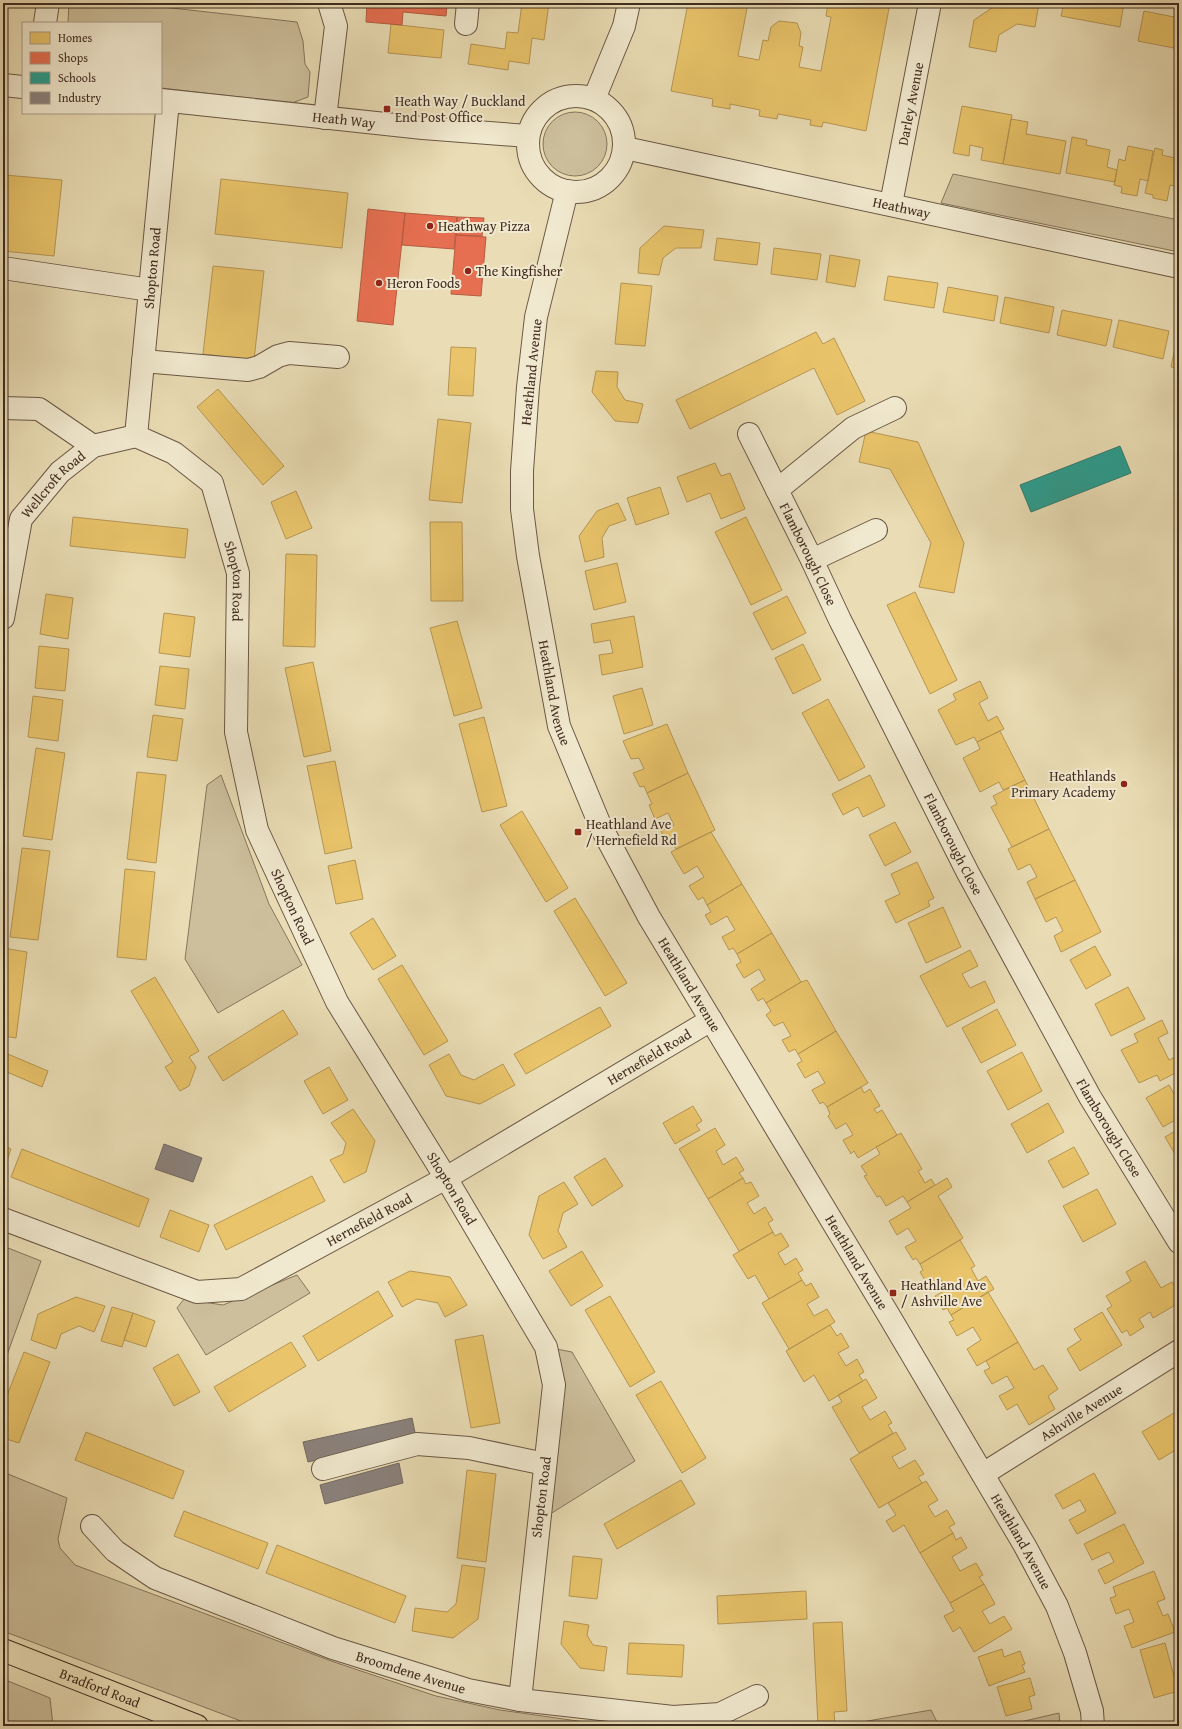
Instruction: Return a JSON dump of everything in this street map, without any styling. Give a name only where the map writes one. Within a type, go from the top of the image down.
[{"type":"main road","name":"Bradford Road","points":[[3,1650],[197,1726]]},
{"type":"street","points":[[45,22],[48,3]]},
{"type":"street","points":[[325,118],[336,26],[328,3]]},
{"type":"street","points":[[594,98],[624,26],[629,3]]},
{"type":"street","name":"Darley Avenue","points":[[890,204],[930,3]]},
{"type":"street","points":[[3,85],[22,87]]},
{"type":"street","points":[[573,95],[594,98],[607,106],[618,118],[624,132],[625,148],[619,167],[606,182],[587,191],[567,191],[550,184],[536,171],[529,154],[528,136],[536,116],[552,101],[573,95]]},
{"type":"street","name":"Heath Way","points":[[164,101],[423,128],[528,136]]},
{"type":"street","name":"Shopton Road","points":[[164,101],[150,290],[136,436],[174,453],[212,483],[238,573],[236,732],[257,830],[337,1002],[446,1178],[546,1347],[554,1385],[520,1700]]},
{"type":"street","name":"Heathway","points":[[625,148],[1179,267]]},
{"type":"street","name":"Heathland Avenue","points":[[567,191],[536,317],[529,376],[522,471],[522,509],[528,556],[559,726],[600,825],[649,917],[712,1020],[1025,1546],[1057,1606],[1075,1653],[1097,1721]]},
{"type":"street","points":[[3,268],[150,290]]},
{"type":"street","points":[[143,361],[248,370],[259,367],[278,356],[289,353],[338,357]]},
{"type":"street","points":[[3,408],[39,409],[93,446]]},
{"type":"street","points":[[777,490],[853,428],[895,408]]},
{"type":"street","name":"Flamborough Close","points":[[749,434],[812,560],[840,620],[968,873],[1090,1097],[1179,1242]]},
{"type":"street","name":"Wellcroft Road","points":[[3,618],[21,519],[60,472],[93,446],[136,436]]},
{"type":"street","points":[[812,560],[876,530]]},
{"type":"street","name":"Hernefield Road","points":[[3,1219],[198,1292],[241,1289],[446,1178],[712,1020]]},
{"type":"street","name":"Ashville Avenue","points":[[983,1474],[1179,1351]]},
{"type":"street","points":[[323,1469],[418,1444],[469,1448],[545,1464]]},
{"type":"street","name":"Broomdene Avenue","points":[[92,1526],[115,1551],[155,1578],[333,1648],[468,1690],[520,1700],[673,1717],[720,1714],[757,1696]]},
{"type":"shaded area","points":[[69,3],[127,3],[297,22],[303,41],[305,64],[310,72],[308,97],[292,103],[162,88],[162,22],[68,22]]},
{"type":"shaded area","points":[[569,112],[581,112],[598,121],[605,132],[607,144],[605,156],[598,167],[581,176],[569,176],[557,171],[548,162],[543,150],[543,138],[548,126],[557,117]]},
{"type":"shaded area","points":[[953,174],[1179,220],[1179,252],[941,203]]},
{"type":"shaded area","points":[[221,775],[269,904],[302,965],[218,1013],[185,959],[207,785]]},
{"type":"shaded area","points":[[3,1246],[41,1261],[3,1366]]},
{"type":"shaded area","points":[[297,1275],[310,1293],[206,1355],[177,1308],[184,1299],[223,1305]]},
{"type":"shaded area","points":[[546,1347],[572,1352],[635,1461],[539,1521]]},
{"type":"shaded area","points":[[3,1472],[67,1498],[58,1539],[60,1548],[75,1565],[334,1662],[436,1696],[500,1710],[613,1726],[254,1726],[3,1631]]},
{"type":"shaded area","points":[[3,1679],[50,1698],[53,1726],[3,1726]]},
{"type":"shaded area","points":[[931,1710],[939,1726],[815,1726],[856,1723]]},
{"type":"shaded area","points":[[1059,1713],[1060,1726],[1003,1726]]},
{"type":"building: Homes","points":[[522,3],[549,3],[544,40],[532,38],[529,64],[509,61],[508,70],[468,64],[471,44],[505,49],[507,32],[518,33]]},
{"type":"building: Homes","points":[[688,3],[748,3],[738,56],[759,60],[763,40],[768,41],[771,27],[779,21],[797,23],[801,33],[799,46],[803,47],[799,67],[821,71],[831,17],[826,16],[828,3],[890,3],[866,131],[823,122],[822,127],[810,125],[811,120],[778,114],[777,119],[759,116],[760,110],[730,104],[730,109],[712,106],[713,99],[671,91]]},
{"type":"building: Homes","points":[[999,3],[1039,3],[1035,27],[1017,24],[999,35],[996,52],[969,47],[974,20]]},
{"type":"building: Homes","points":[[1064,3],[1124,3],[1120,27],[1061,16]]},
{"type":"building: Homes","points":[[1144,11],[1179,18],[1179,49],[1138,41]]},
{"type":"building: Homes","points":[[391,24],[444,30],[441,58],[388,53]]},
{"type":"building: Homes","points":[[962,106],[1012,115],[1003,164],[981,160],[983,148],[970,145],[969,156],[953,153]]},
{"type":"building: Homes","points":[[1011,119],[1028,122],[1026,134],[1066,141],[1060,174],[1003,164]]},
{"type":"building: Homes","points":[[1072,137],[1087,140],[1086,145],[1110,150],[1107,167],[1117,170],[1115,182],[1066,173]]},
{"type":"building: Homes","points":[[1128,146],[1153,151],[1148,181],[1140,179],[1137,196],[1121,193],[1122,187],[1114,185],[1119,159],[1125,161]]},
{"type":"building: Homes","points":[[1155,148],[1163,150],[1162,155],[1179,159],[1179,187],[1170,185],[1167,201],[1153,198],[1153,195],[1145,193]]},
{"type":"building: Homes","points":[[5,175],[62,180],[54,256],[3,251],[3,196]]},
{"type":"building: Homes","points":[[221,179],[348,193],[342,248],[215,234]]},
{"type":"building: Homes","points":[[664,226],[704,230],[701,248],[676,248],[663,258],[659,275],[638,273],[640,248]]},
{"type":"building: Homes","points":[[717,238],[760,243],[757,265],[714,260]]},
{"type":"building: Homes","points":[[774,248],[821,254],[817,280],[771,274]]},
{"type":"building: Homes","points":[[830,255],[860,260],[855,287],[826,282]]},
{"type":"building: Homes","points":[[213,266],[264,271],[254,360],[203,354]]},
{"type":"building: Homes","points":[[888,276],[938,283],[934,308],[884,300]]},
{"type":"building: Homes","points":[[621,283],[652,286],[645,346],[615,344]]},
{"type":"building: Homes","points":[[948,287],[998,296],[994,321],[943,312]]},
{"type":"building: Homes","points":[[1005,297],[1054,307],[1049,333],[1000,323]]},
{"type":"building: Homes","points":[[1062,310],[1112,320],[1106,346],[1057,335]]},
{"type":"building: Homes","points":[[1119,320],[1169,331],[1163,359],[1113,347]]},
{"type":"building: Homes","points":[[816,332],[823,344],[834,338],[865,401],[837,415],[814,368],[690,429],[676,400]]},
{"type":"building: Homes","points":[[1177,338],[1179,338],[1179,368],[1171,367]]},
{"type":"building: Homes","points":[[451,347],[476,348],[473,396],[448,395]]},
{"type":"building: Homes","points":[[596,371],[618,372],[617,387],[625,400],[643,404],[638,423],[615,421],[592,392]]},
{"type":"building: Homes","points":[[218,389],[284,466],[263,485],[197,407]]},
{"type":"building: Homes","points":[[438,419],[471,423],[462,503],[429,500]]},
{"type":"building: Homes","points":[[866,431],[918,442],[964,543],[954,593],[919,587],[931,543],[890,469],[859,462]]},
{"type":"building: Homes","points":[[715,463],[721,476],[730,473],[745,509],[721,519],[710,493],[687,502],[677,477]]},
{"type":"building: Homes","points":[[660,487],[669,514],[636,525],[627,498]]},
{"type":"building: Homes","points":[[296,491],[312,528],[286,539],[271,502]]},
{"type":"building: Homes","points":[[618,503],[626,520],[609,526],[602,538],[604,557],[585,562],[579,536],[597,511]]},
{"type":"building: Homes","points":[[73,517],[188,529],[185,558],[70,546]]},
{"type":"building: Homes","points":[[746,517],[782,590],[751,605],[715,532]]},
{"type":"building: Homes","points":[[430,522],[462,522],[463,601],[431,601]]},
{"type":"building: Homes","points":[[286,554],[317,555],[315,647],[283,646]]},
{"type":"building: Homes","points":[[617,563],[626,602],[594,610],[585,571]]},
{"type":"building: Homes","points":[[915,592],[957,680],[930,694],[887,605]]},
{"type":"building: Homes","points":[[46,594],[73,598],[68,639],[40,634]]},
{"type":"building: Homes","points":[[787,596],[806,633],[772,650],[753,613]]},
{"type":"building: Homes","points":[[164,613],[195,617],[190,657],[159,653]]},
{"type":"building: Homes","points":[[634,616],[643,667],[602,675],[599,655],[613,653],[610,640],[594,643],[591,624]]},
{"type":"building: Homes","points":[[457,621],[482,708],[454,716],[430,628]]},
{"type":"building: Homes","points":[[803,644],[821,680],[793,694],[775,658]]},
{"type":"building: Homes","points":[[39,646],[69,649],[65,691],[35,688]]},
{"type":"building: Homes","points":[[313,662],[331,751],[304,757],[285,668]]},
{"type":"building: Homes","points":[[160,666],[189,669],[185,709],[155,705]]},
{"type":"building: Homes","points":[[980,681],[988,698],[979,703],[988,721],[997,716],[1004,729],[977,742],[974,737],[956,745],[938,710],[956,700],[953,694]]},
{"type":"building: Homes","points":[[642,688],[653,725],[624,734],[613,696]]},
{"type":"building: Homes","points":[[33,696],[63,700],[58,741],[28,737]]},
{"type":"building: Homes","points":[[828,699],[865,767],[839,781],[802,713]]},
{"type":"building: Homes","points":[[153,715],[183,719],[177,761],[147,757]]},
{"type":"building: Homes","points":[[484,717],[507,806],[482,812],[459,724]]},
{"type":"building: Homes","points":[[667,724],[688,773],[647,793],[644,786],[640,787],[633,773],[644,769],[639,758],[631,759],[623,741]]},
{"type":"building: Homes","points":[[1000,731],[1025,780],[1003,790],[999,782],[980,792],[963,758],[980,749],[977,742]]},
{"type":"building: Homes","points":[[36,748],[65,753],[52,840],[23,836]]},
{"type":"building: Homes","points":[[335,761],[352,848],[325,854],[307,766]]},
{"type":"building: Homes","points":[[137,772],[166,775],[156,863],[127,859]]},
{"type":"building: Homes","points":[[688,773],[715,830],[676,849],[672,842],[667,844],[661,831],[674,825],[668,813],[655,819],[649,805],[652,804],[647,793]]},
{"type":"building: Homes","points":[[870,775],[885,806],[863,817],[858,807],[843,815],[832,794]]},
{"type":"building: Homes","points":[[1025,780],[1049,829],[1012,847],[991,807],[997,804],[993,796]]},
{"type":"building: Homes","points":[[522,811],[568,888],[546,902],[500,825]]},
{"type":"building: Homes","points":[[895,822],[911,852],[885,866],[869,835]]},
{"type":"building: Homes","points":[[1049,829],[1075,880],[1035,899],[1027,882],[1037,877],[1030,864],[1018,870],[1008,849]]},
{"type":"building: Homes","points":[[711,832],[742,884],[707,905],[703,897],[698,900],[689,886],[704,877],[697,866],[684,874],[671,852]]},
{"type":"building: Homes","points":[[22,848],[50,851],[38,940],[10,937]]},
{"type":"building: Homes","points":[[355,860],[363,899],[336,904],[328,866]]},
{"type":"building: Homes","points":[[917,862],[934,898],[928,901],[930,906],[896,923],[885,901],[900,894],[891,874]]},
{"type":"building: Homes","points":[[125,869],[155,872],[146,960],[117,957]]},
{"type":"building: Homes","points":[[1075,880],[1101,932],[1061,952],[1054,936],[1063,931],[1056,917],[1046,922],[1035,899]]},
{"type":"building: Homes","points":[[742,884],[772,933],[737,954],[733,948],[729,950],[722,937],[735,930],[727,916],[711,925],[705,915],[711,912],[707,905]]},
{"type":"building: Homes","points":[[575,898],[627,983],[605,996],[554,911]]},
{"type":"building: Homes","points":[[943,907],[961,947],[926,963],[908,923]]},
{"type":"building: Homes","points":[[373,918],[396,956],[373,970],[350,933]]},
{"type":"building: Homes","points":[[772,933],[801,982],[766,1003],[763,998],[758,1001],[751,989],[765,980],[759,969],[744,978],[736,965],[741,962],[737,954]]},
{"type":"building: Homes","points":[[1095,946],[1111,975],[1086,989],[1070,960]]},
{"type":"building: Homes","points":[[3,948],[27,952],[16,1038],[3,1036]]},
{"type":"building: Homes","points":[[970,950],[978,966],[962,974],[970,988],[985,981],[995,1002],[947,1027],[920,976]]},
{"type":"building: Homes","points":[[402,965],[448,1041],[424,1055],[378,979]]},
{"type":"building: Homes","points":[[155,977],[199,1051],[189,1057],[196,1067],[189,1086],[180,1091],[165,1067],[173,1062],[131,991]]},
{"type":"building: Homes","points":[[807,980],[836,1031],[798,1054],[795,1049],[789,1052],[782,1040],[791,1036],[783,1022],[774,1026],[766,1015],[771,1011],[766,1003]]},
{"type":"building: Homes","points":[[1128,987],[1145,1019],[1111,1036],[1095,1004]]},
{"type":"building: Homes","points":[[600,1007],[611,1026],[526,1074],[514,1054]]},
{"type":"building: Homes","points":[[997,1009],[1016,1045],[981,1063],[962,1028]]},
{"type":"building: Homes","points":[[283,1010],[298,1034],[223,1081],[208,1057]]},
{"type":"building: Homes","points":[[1162,1020],[1168,1033],[1158,1038],[1169,1060],[1177,1056],[1179,1059],[1179,1071],[1160,1081],[1157,1075],[1139,1083],[1121,1050],[1138,1042],[1134,1034]]},
{"type":"building: Homes","points":[[836,1031],[868,1083],[827,1107],[823,1102],[820,1104],[812,1090],[825,1083],[818,1071],[805,1078],[797,1064],[802,1061],[798,1054]]},
{"type":"building: Homes","points":[[3,1052],[48,1071],[42,1087],[7,1072],[3,1082]]},
{"type":"building: Homes","points":[[1022,1052],[1042,1091],[1008,1110],[987,1071]]},
{"type":"building: Homes","points":[[449,1054],[461,1075],[474,1080],[503,1064],[515,1085],[480,1104],[446,1096],[429,1065]]},
{"type":"building: Homes","points":[[329,1067],[348,1100],[323,1114],[304,1081]]},
{"type":"building: Homes","points":[[1169,1085],[1179,1103],[1179,1118],[1163,1127],[1146,1098]]},
{"type":"building: Homes","points":[[861,1087],[864,1093],[870,1089],[880,1106],[874,1109],[877,1113],[882,1110],[897,1135],[858,1158],[854,1151],[851,1154],[843,1140],[853,1135],[846,1123],[836,1129],[828,1116],[830,1114],[827,1107]]},
{"type":"building: Homes","points":[[1048,1103],[1064,1132],[1027,1153],[1011,1124]]},
{"type":"building: Homes","points":[[693,1106],[702,1121],[696,1125],[700,1130],[675,1144],[663,1123]]},
{"type":"building: Homes","points":[[353,1109],[375,1141],[366,1172],[344,1183],[330,1160],[343,1154],[346,1143],[331,1123]]},
{"type":"building: Homes","points":[[715,1128],[725,1145],[716,1151],[723,1165],[736,1157],[744,1170],[739,1173],[743,1178],[708,1199],[679,1149]]},
{"type":"building: Homes","points":[[1179,1129],[1179,1155],[1176,1156],[1165,1137]]},
{"type":"building: Homes","points":[[901,1133],[922,1169],[918,1171],[925,1183],[931,1179],[935,1185],[907,1202],[903,1196],[886,1206],[880,1196],[877,1197],[864,1176],[867,1175],[861,1166],[880,1154],[876,1147]]},
{"type":"building: Homes","points":[[3,1145],[11,1149],[3,1172]]},
{"type":"building: Homes","points":[[1074,1147],[1089,1174],[1063,1188],[1048,1161]]},
{"type":"building: Homes","points":[[22,1149],[149,1199],[139,1227],[11,1177]]},
{"type":"building: Homes","points":[[605,1158],[623,1186],[592,1206],[574,1177]]},
{"type":"building: Homes","points":[[312,1176],[325,1201],[226,1250],[214,1225]]},
{"type":"building: Homes","points":[[743,1178],[746,1184],[751,1182],[759,1196],[747,1203],[754,1214],[765,1207],[773,1220],[768,1223],[773,1232],[739,1251],[708,1199]]},
{"type":"building: Homes","points":[[947,1178],[952,1187],[938,1196],[963,1238],[920,1264],[916,1258],[913,1260],[905,1247],[916,1241],[908,1228],[897,1235],[889,1221],[911,1208],[907,1202]]},
{"type":"building: Homes","points":[[564,1182],[578,1204],[563,1213],[558,1231],[567,1247],[543,1259],[529,1235],[539,1196]]},
{"type":"building: Homes","points":[[1097,1189],[1116,1224],[1083,1242],[1063,1206]]},
{"type":"building: Homes","points":[[170,1210],[209,1225],[199,1252],[160,1237]]},
{"type":"building: Homes","points":[[773,1232],[775,1236],[781,1233],[789,1246],[778,1253],[785,1265],[796,1258],[803,1270],[798,1273],[802,1280],[769,1299],[755,1275],[748,1279],[733,1255]]},
{"type":"building: Homes","points":[[960,1240],[975,1266],[971,1268],[978,1281],[986,1276],[994,1289],[951,1315],[947,1308],[943,1310],[935,1296],[946,1290],[940,1278],[928,1285],[920,1272],[923,1270],[920,1264]]},
{"type":"building: Homes","points":[[582,1251],[603,1286],[571,1306],[549,1271]]},
{"type":"building: Homes","points":[[1145,1261],[1161,1288],[1172,1282],[1179,1294],[1179,1303],[1153,1318],[1150,1312],[1139,1319],[1144,1327],[1130,1336],[1127,1330],[1122,1333],[1107,1309],[1112,1306],[1106,1296],[1131,1281],[1126,1272]]},
{"type":"building: Homes","points":[[410,1271],[450,1277],[467,1305],[445,1317],[438,1303],[417,1299],[402,1307],[388,1282]]},
{"type":"building: Homes","points":[[802,1280],[806,1286],[811,1283],[819,1297],[807,1304],[814,1316],[827,1309],[835,1322],[789,1349],[762,1303]]},
{"type":"building: Homes","points":[[378,1291],[393,1316],[318,1361],[303,1336]]},
{"type":"building: Homes","points":[[988,1292],[1018,1342],[977,1366],[967,1349],[981,1340],[973,1327],[957,1336],[949,1322],[954,1320],[951,1315]]},
{"type":"building: Homes","points":[[610,1296],[655,1372],[630,1387],[585,1310]]},
{"type":"building: Homes","points":[[76,1297],[105,1306],[94,1332],[79,1326],[61,1334],[56,1349],[31,1340],[38,1314]]},
{"type":"building: Homes","points":[[112,1307],[133,1313],[122,1347],[101,1341]]},
{"type":"building: Homes","points":[[1102,1312],[1122,1345],[1080,1371],[1067,1349],[1081,1340],[1074,1329]]},
{"type":"building: Homes","points":[[133,1313],[155,1321],[146,1347],[124,1340]]},
{"type":"building: Homes","points":[[830,1325],[837,1336],[841,1333],[849,1347],[838,1353],[846,1366],[857,1359],[864,1372],[859,1375],[863,1381],[829,1401],[814,1375],[804,1382],[786,1351]]},
{"type":"building: Homes","points":[[483,1335],[500,1423],[471,1428],[455,1340]]},
{"type":"building: Homes","points":[[291,1342],[306,1366],[229,1412],[214,1387]]},
{"type":"building: Homes","points":[[1018,1342],[1034,1370],[1043,1365],[1058,1389],[1048,1396],[1055,1409],[1029,1425],[1017,1404],[1007,1410],[999,1396],[1014,1388],[1007,1376],[992,1384],[984,1371],[990,1368],[986,1361]]},
{"type":"building: Homes","points":[[24,1352],[50,1362],[19,1443],[3,1438],[3,1406]]},
{"type":"building: Homes","points":[[178,1354],[200,1392],[174,1406],[153,1368]]},
{"type":"building: Homes","points":[[866,1379],[877,1398],[862,1407],[870,1420],[885,1411],[892,1423],[888,1425],[893,1433],[859,1453],[832,1407],[842,1402],[838,1395]]},
{"type":"building: Homes","points":[[661,1381],[706,1458],[682,1473],[636,1395]]},
{"type":"building: Homes","points":[[1179,1410],[1179,1448],[1159,1460],[1142,1432]]},
{"type":"building: Homes","points":[[86,1432],[184,1471],[173,1499],[75,1460]]},
{"type":"building: Homes","points":[[896,1432],[906,1449],[892,1457],[899,1469],[915,1460],[924,1474],[918,1477],[922,1483],[879,1508],[850,1459]]},
{"type":"building: Homes","points":[[467,1470],[496,1474],[486,1562],[457,1558]]},
{"type":"building: Homes","points":[[1094,1473],[1116,1513],[1077,1534],[1069,1520],[1086,1511],[1080,1500],[1063,1509],[1055,1495]]},
{"type":"building: Homes","points":[[681,1480],[695,1504],[617,1549],[604,1524]]},
{"type":"building: Homes","points":[[926,1481],[938,1500],[928,1506],[935,1517],[947,1510],[955,1524],[949,1527],[953,1533],[920,1553],[904,1525],[893,1532],[886,1521],[896,1515],[888,1503]]},
{"type":"building: Homes","points":[[184,1511],[268,1543],[258,1569],[174,1536]]},
{"type":"building: Homes","points":[[1124,1524],[1144,1563],[1105,1584],[1098,1570],[1114,1562],[1109,1552],[1092,1560],[1084,1544]]},
{"type":"building: Homes","points":[[953,1533],[956,1540],[961,1537],[967,1548],[952,1557],[960,1571],[976,1563],[983,1575],[979,1577],[984,1584],[950,1603],[920,1553]]},
{"type":"building: Homes","points":[[277,1545],[406,1596],[395,1623],[266,1573]]},
{"type":"building: Homes","points":[[573,1556],[602,1559],[597,1599],[569,1596]]},
{"type":"building: Homes","points":[[462,1565],[485,1568],[478,1619],[453,1638],[412,1631],[415,1608],[447,1612],[456,1604]]},
{"type":"building: Homes","points":[[1154,1571],[1165,1599],[1157,1602],[1163,1616],[1168,1614],[1175,1632],[1132,1648],[1124,1626],[1134,1622],[1129,1609],[1116,1614],[1110,1598],[1116,1596],[1113,1587]]},
{"type":"building: Homes","points":[[984,1584],[995,1604],[982,1611],[990,1624],[1004,1616],[1012,1629],[974,1652],[960,1627],[953,1632],[944,1616],[954,1611],[950,1603]]},
{"type":"building: Homes","points":[[806,1591],[807,1619],[718,1624],[717,1596]]},
{"type":"building: Homes","points":[[564,1621],[589,1625],[587,1635],[593,1645],[607,1647],[604,1671],[580,1668],[561,1644]]},
{"type":"building: Homes","points":[[842,1622],[847,1711],[834,1712],[835,1725],[818,1726],[813,1623]]},
{"type":"building: Homes","points":[[629,1643],[684,1645],[682,1677],[627,1674]]},
{"type":"building: Homes","points":[[1165,1643],[1178,1691],[1154,1698],[1140,1650]]},
{"type":"building: Homes","points":[[1002,1649],[1004,1657],[1020,1651],[1025,1664],[1022,1665],[1025,1672],[989,1686],[978,1657]]},
{"type":"building: Homes","points":[[1030,1678],[1035,1695],[1029,1697],[1032,1709],[1006,1716],[997,1687]]},
{"type":"building: Shops","points":[[367,3],[429,3],[447,5],[446,16],[403,12],[402,25],[366,22]]},
{"type":"building: Shops","name":"Heron Foods","points":[[368,209],[405,213],[393,325],[357,321]]},
{"type":"building: Shops","name":"Heathway Pizza","points":[[405,213],[457,217],[454,249],[402,245]]},
{"type":"building: Shops","points":[[457,217],[484,218],[482,236],[456,235]]},
{"type":"building: Shops","name":"The Kingfisher","points":[[456,235],[486,237],[481,296],[451,294]]},
{"type":"building: Schools","points":[[1120,446],[1131,473],[1031,512],[1020,485]]},
{"type":"building: Industry","points":[[164,1144],[202,1158],[193,1182],[155,1169]]},
{"type":"building: Industry","points":[[412,1418],[416,1437],[308,1462],[303,1442]]},
{"type":"building: Industry","points":[[399,1463],[403,1483],[325,1504],[320,1485]]},
{"type":"place","name":"Heath Way / Buckland End Post Office","points":[[387,109]]},
{"type":"place","name":"Heathway Pizza","points":[[430,226]]},
{"type":"place","name":"The Kingfisher","points":[[468,271]]},
{"type":"place","name":"Heron Foods","points":[[379,283]]},
{"type":"place","name":"Heathlands Primary Academy","points":[[1124,784]]},
{"type":"place","name":"Heathland Ave / Hernefield Rd","points":[[578,832]]},
{"type":"place","name":"Heathland Ave / Ashville Ave","points":[[893,1293]]}]
